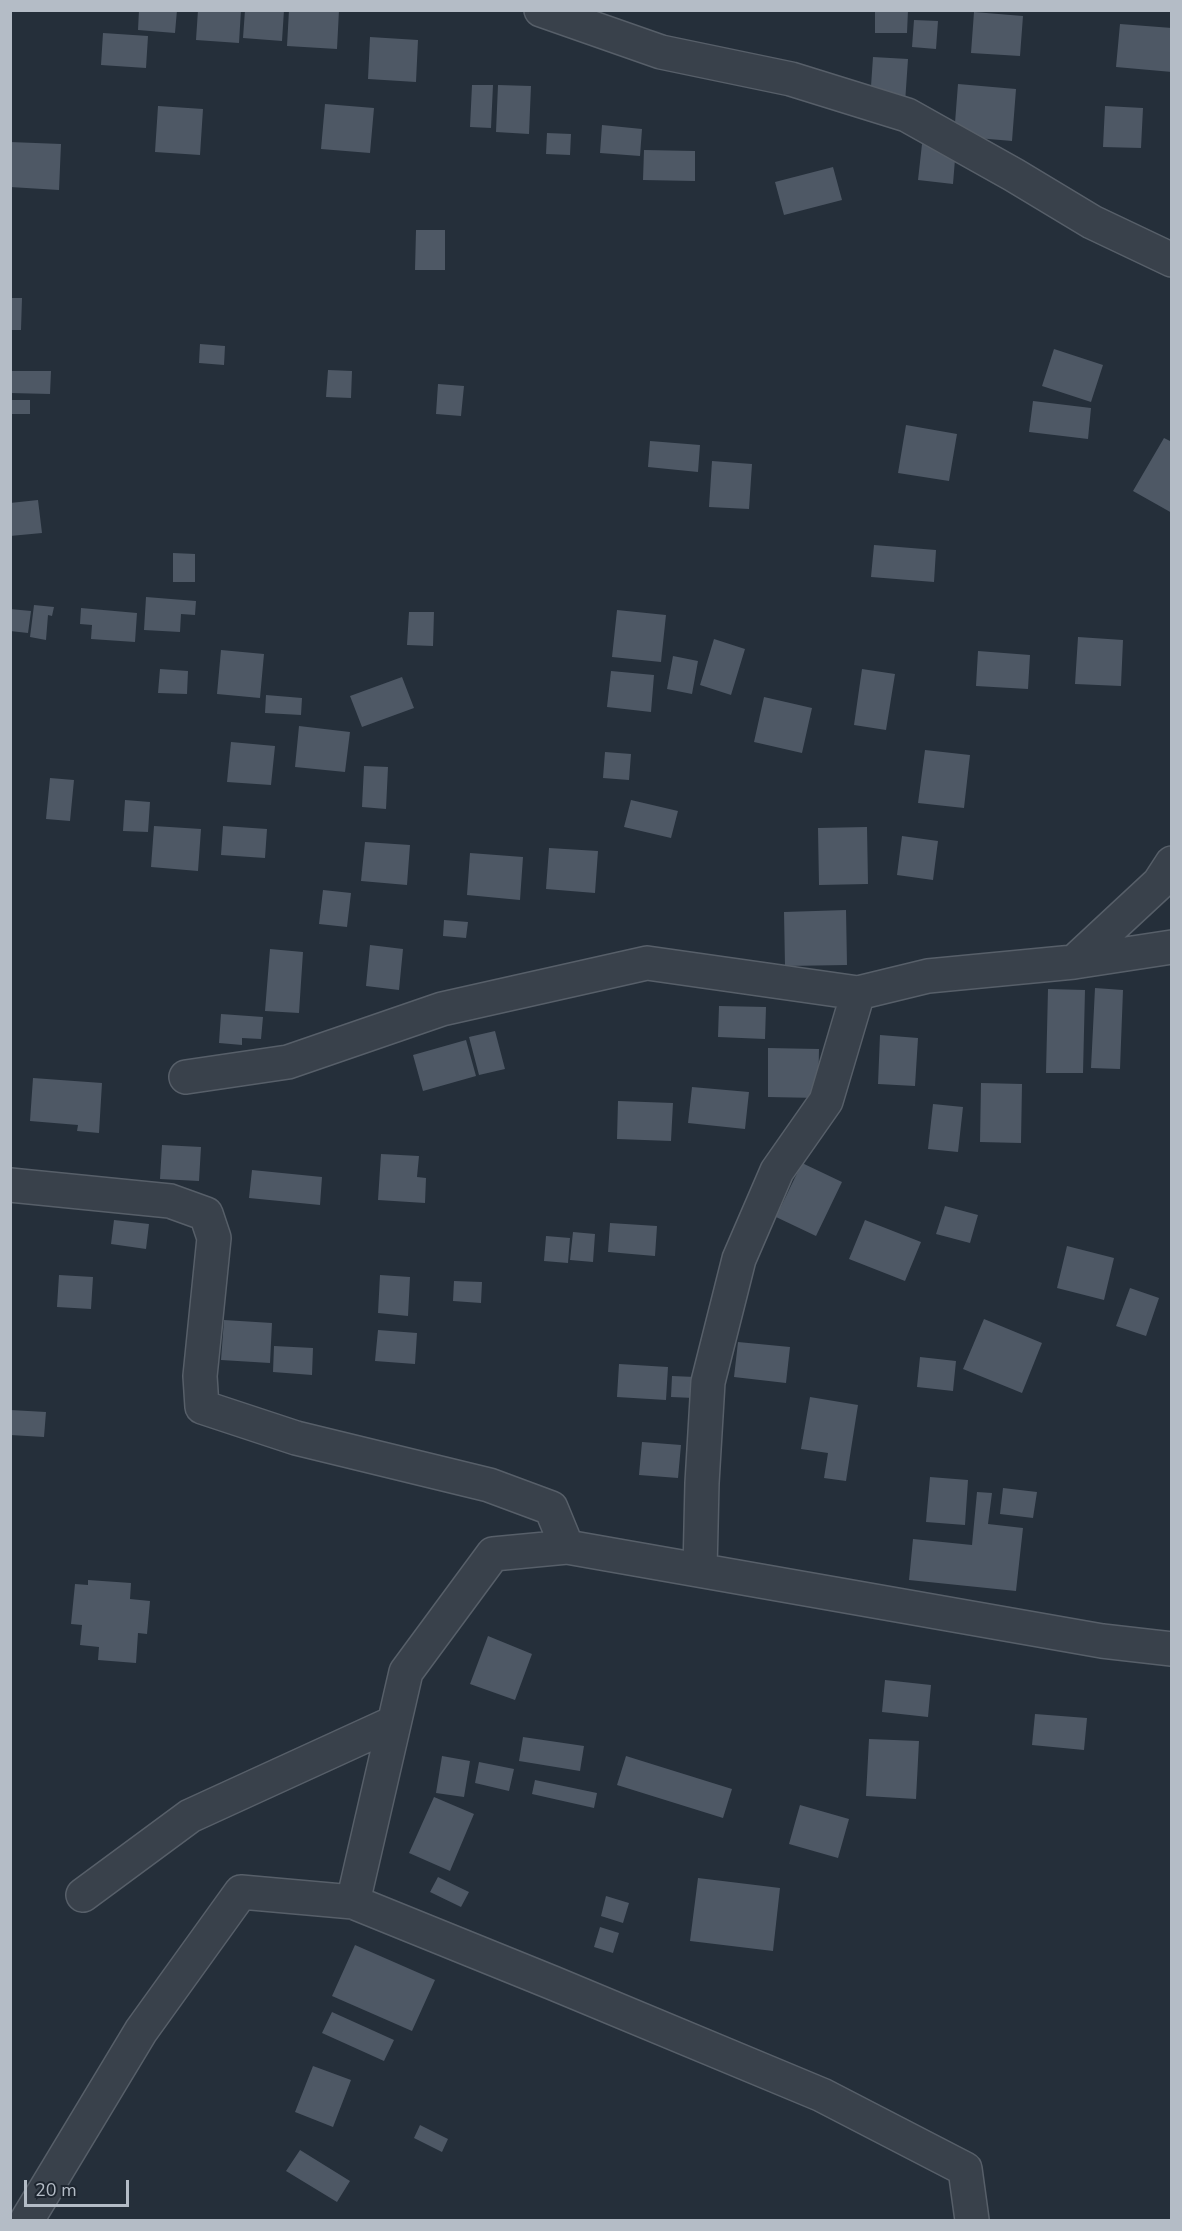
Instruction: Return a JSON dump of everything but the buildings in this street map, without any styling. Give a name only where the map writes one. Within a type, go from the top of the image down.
[{"type":"street","points":[[541,10],[662,52],[791,80],[907,116],[1014,175],[1092,222],[1172,260]]},
{"type":"street","points":[[1074,962],[1159,883],[1172,863]]},
{"type":"street","points":[[186,1077],[288,1062],[442,1010],[647,963],[858,993],[928,976],[1074,962],[1172,947]]},
{"type":"street","points":[[700,1570],[708,1382],[739,1259],[777,1172],[826,1101],[858,993]]},
{"type":"street","points":[[10,1185],[170,1202],[206,1214],[214,1238],[200,1376],[202,1407],[296,1438],[489,1485],[550,1508],[567,1547]]},
{"type":"street","points":[[353,1902],[405,1672],[493,1554],[567,1547],[1102,1641],[1172,1648]]},
{"type":"street","points":[[83,1895],[190,1816],[393,1723]]},
{"type":"street","points":[[27,2220],[141,2031],[241,1892],[353,1902],[811,2091],[965,2169],[972,2220]]}]
